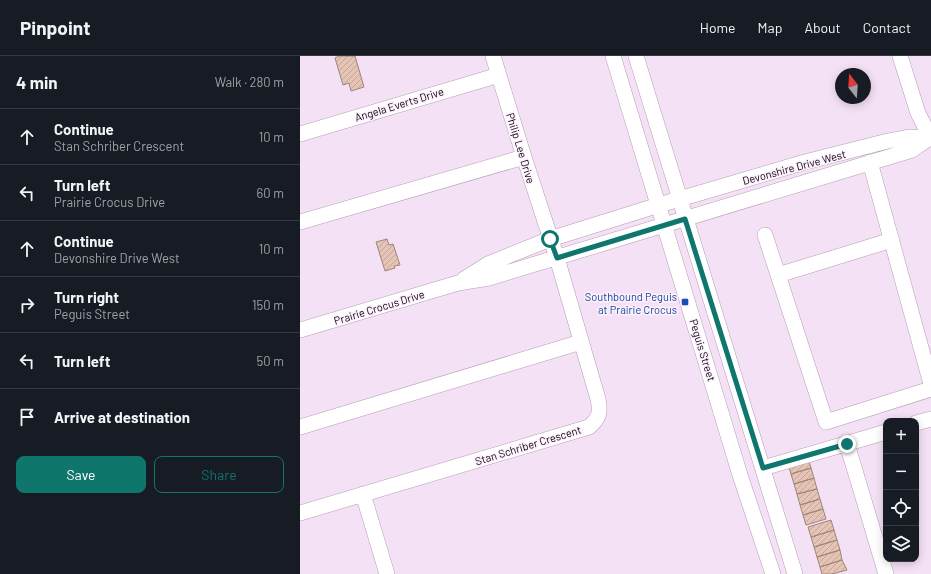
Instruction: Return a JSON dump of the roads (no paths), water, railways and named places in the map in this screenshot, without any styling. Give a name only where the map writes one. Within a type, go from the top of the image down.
[{"type":"street","name":"Philip Lee Drive","points":[[493,56],[550,239]]},
{"type":"street","name":"Peguis Street","points":[[613,56],[740,475],[773,574]]},
{"type":"street","name":"Peguis Street","points":[[636,56],[795,574]]},
{"type":"street","points":[[900,56],[918,113],[931,138]]},
{"type":"street","name":"Angela Everts Drive","points":[[300,134],[499,75]]},
{"type":"street","name":"Devonshire Drive West","points":[[659,205],[805,162],[888,141],[909,137],[931,138]]},
{"type":"street","name":"Devonshire Drive West","points":[[665,225],[912,150],[931,138]]},
{"type":"street","points":[[300,222],[524,157]]},
{"type":"street","points":[[870,162],[931,384]]},
{"type":"street","name":"Prairie Crocus Drive","points":[[458,283],[488,264],[550,239],[659,205]]},
{"type":"street","name":"Prairie Crocus Drive","points":[[300,330],[458,283],[490,278],[665,225]]},
{"type":"street","points":[[765,235],[826,422],[931,389]]},
{"type":"street","name":"Stan Schriber Crescent","points":[[300,513],[588,427],[596,421],[600,410],[598,399],[557,258],[550,239]]},
{"type":"street","points":[[778,275],[892,240]]},
{"type":"street","points":[[300,427],[581,342]]},
{"type":"street","points":[[919,423],[931,419]]},
{"type":"street","points":[[763,468],[883,433]]},
{"type":"street","points":[[847,444],[886,574]]},
{"type":"street","points":[[363,494],[387,574]]},
{"type":"place","name":"Southbound Peguis at Prairie Crocus","points":[[685,302]]}]
